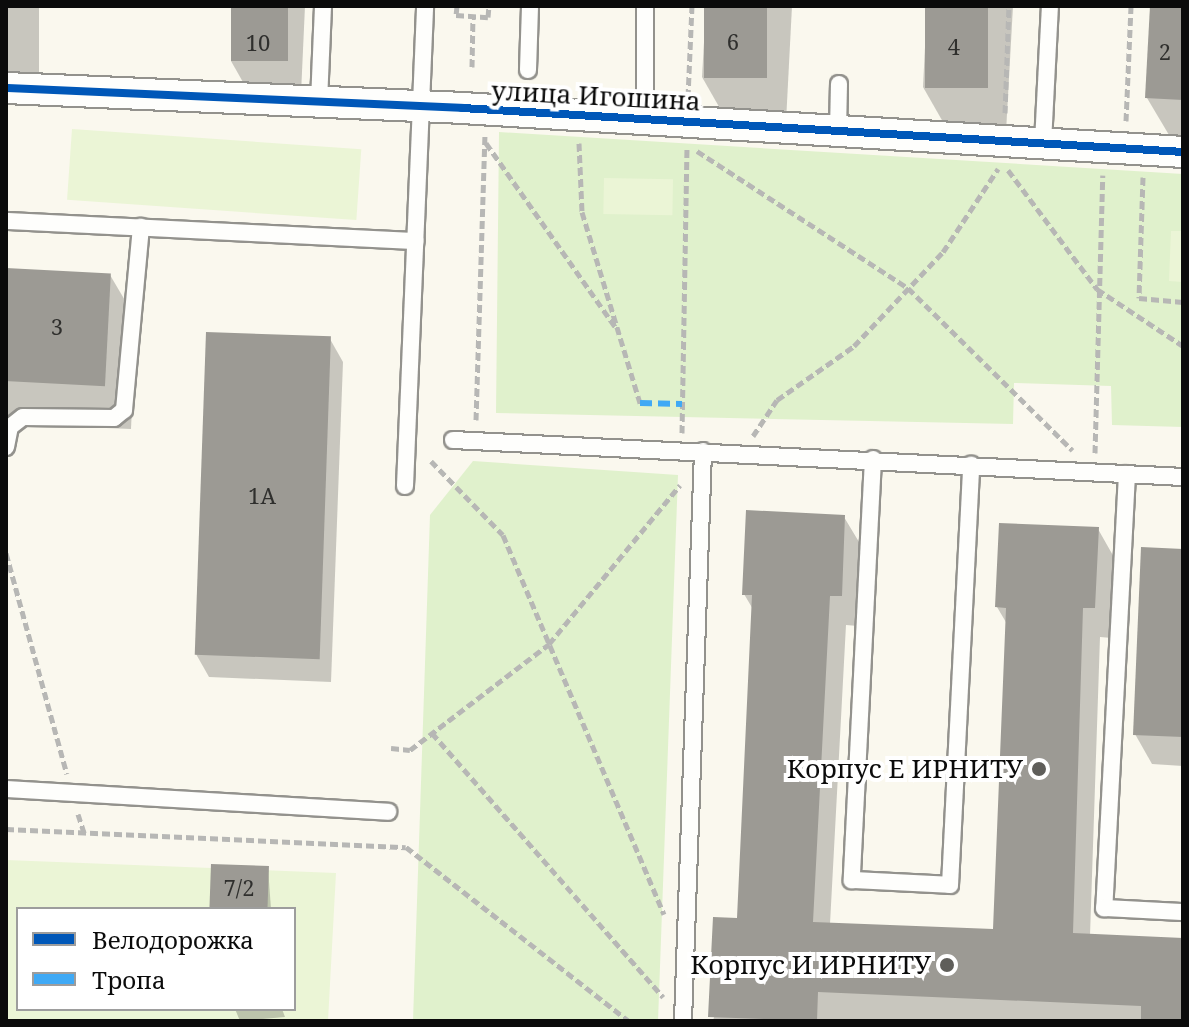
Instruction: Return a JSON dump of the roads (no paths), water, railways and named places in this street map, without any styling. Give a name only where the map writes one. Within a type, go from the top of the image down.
[{"type":"street","name":"улица Игошина","points":[[6,88],[486,109],[1183,152]]},
{"type":"lane","points":[[319,102],[323,6]]},
{"type":"lane","points":[[405,486],[425,6]]},
{"type":"lane","points":[[528,70],[530,6]]},
{"type":"lane","points":[[645,6],[645,119]]},
{"type":"lane","points":[[1043,143],[1050,6]]},
{"type":"lane","points":[[838,131],[839,84]]},
{"type":"lane","points":[[6,221],[416,241]]},
{"type":"lane","points":[[6,447],[10,427],[23,417],[114,418],[124,410],[141,227]]},
{"type":"lane","points":[[453,440],[1183,477]]},
{"type":"lane","points":[[683,1021],[703,451]]},
{"type":"lane","points":[[873,459],[852,880],[950,885],[971,465]]},
{"type":"lane","points":[[1127,474],[1104,908],[1183,912]]},
{"type":"lane","points":[[6,789],[388,812]]},
{"type":"place","name":"Корпус Е ИРНИТУ","points":[[1039,769]]},
{"type":"place","name":"Корпус И ИРНИТУ","points":[[947,965]]}]
